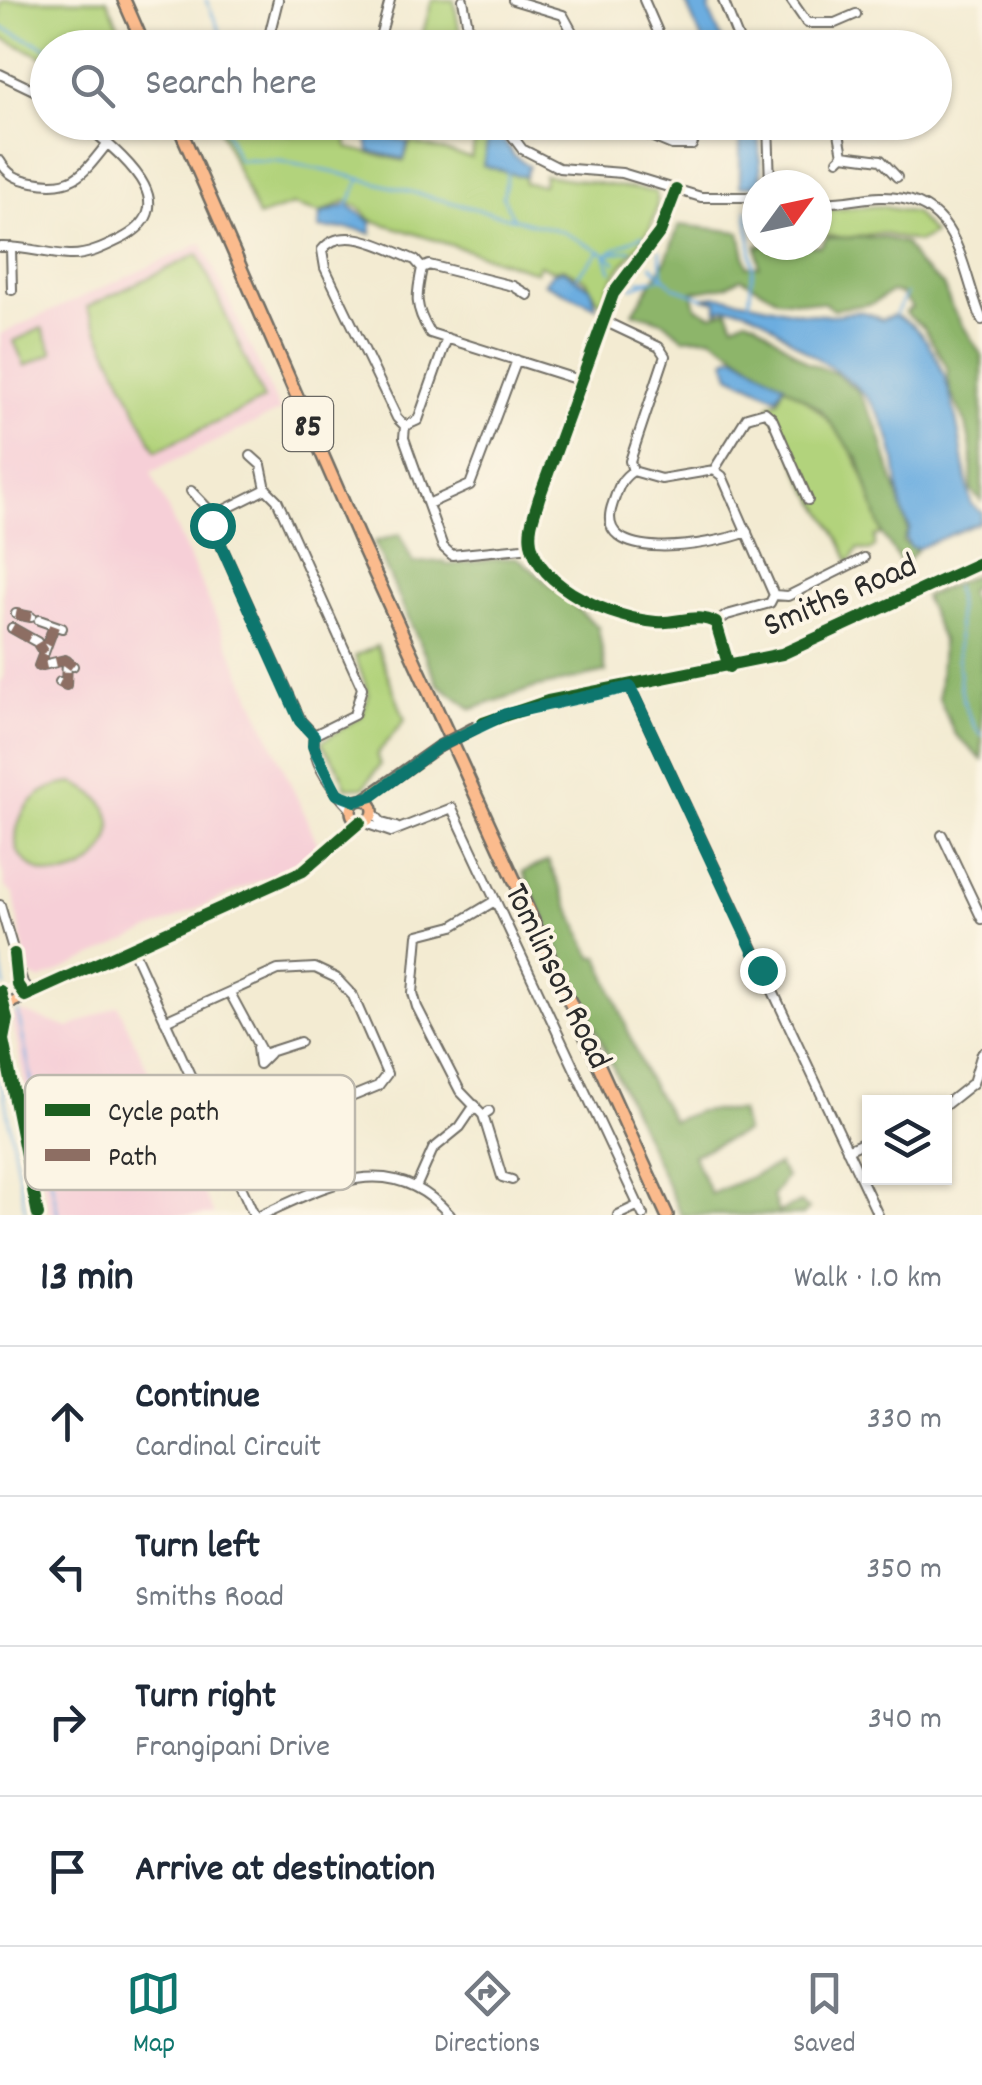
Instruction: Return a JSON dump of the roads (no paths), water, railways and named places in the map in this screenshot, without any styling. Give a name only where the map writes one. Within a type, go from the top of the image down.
[{"type":"highway","points":[[124,0],[136,30]]},
{"type":"highway","name":"85","points":[[185,140],[361,544],[669,1215]]},
{"type":"main road","name":"Smiths Road","points":[[355,806],[438,747],[483,723],[529,706],[780,654],[982,562]]},
{"type":"main road","name":"Smiths Road","points":[[373,811],[386,786]]},
{"type":"main road","points":[[355,806],[373,811]]},
{"type":"main road","points":[[355,806],[361,822]]},
{"type":"main road","points":[[341,837],[355,806]]},
{"type":"main road","points":[[0,1008],[303,871],[373,811]]},
{"type":"street","points":[[270,30],[278,0]]},
{"type":"street","points":[[464,0],[469,30]]},
{"type":"street","points":[[513,0],[563,16],[571,30]]},
{"type":"street","points":[[644,0],[657,30]]},
{"type":"street","points":[[723,0],[735,30]]},
{"type":"street","points":[[790,0],[807,23],[835,23],[856,14]]},
{"type":"street","points":[[381,30],[387,1]]},
{"type":"street","points":[[0,74],[30,88]]},
{"type":"street","points":[[0,248],[71,256],[91,253],[141,226],[148,192],[141,174],[103,140]]},
{"type":"street","points":[[515,140],[522,149],[549,164],[622,172],[714,199],[742,198]]},
{"type":"street","points":[[660,140],[693,147],[695,140]]},
{"type":"street","points":[[768,140],[769,170]]},
{"type":"street","points":[[839,140],[841,158],[881,160],[897,177]]},
{"type":"street","points":[[0,161],[15,178],[57,186],[82,175],[107,144]]},
{"type":"street","points":[[676,190],[662,228],[619,283],[530,529],[532,547],[555,578],[608,609],[644,622],[699,618],[716,622],[726,615],[770,602],[774,595]]},
{"type":"street","points":[[832,201],[891,198],[931,212],[958,242],[981,317]]},
{"type":"street","points":[[406,426],[397,418],[321,257],[324,245],[349,237],[416,260],[422,268]]},
{"type":"street","points":[[12,247],[12,290]]},
{"type":"street","points":[[422,268],[429,265],[528,294]]},
{"type":"street","points":[[422,268],[414,297],[416,309],[430,333],[582,380]]},
{"type":"street","points":[[604,322],[659,347],[664,356],[630,461],[633,471]]},
{"type":"street","points":[[406,426],[418,420],[447,338]]},
{"type":"street","points":[[428,504],[470,485],[517,360]]},
{"type":"street","points":[[714,470],[747,417],[765,412],[808,500]]},
{"type":"street","points":[[406,426],[404,438],[443,546],[452,554],[532,547]]},
{"type":"street","points":[[251,456],[261,465],[266,488],[277,500],[362,688],[354,715],[314,736]]},
{"type":"street","points":[[747,532],[655,548],[615,536],[606,521],[622,478],[633,471],[660,479],[714,470],[722,476],[747,532],[774,595]]},
{"type":"street","points":[[214,515],[266,488]]},
{"type":"street","points":[[191,491],[214,515]]},
{"type":"street","points":[[214,515],[212,525],[300,721],[314,736],[313,746],[337,794],[355,806]]},
{"type":"street","points":[[774,595],[788,596],[864,558]]},
{"type":"street","points":[[16,614],[58,627],[39,666],[68,662]]},
{"type":"street","points":[[716,622],[729,666]]},
{"type":"street","points":[[12,628],[37,642],[44,653]]},
{"type":"street","points":[[61,672],[68,662]]},
{"type":"street","points":[[60,682],[66,685],[68,662]]},
{"type":"street","points":[[630,687],[878,1215]]},
{"type":"street","name":"Tomlinson Road","points":[[361,822],[387,832],[452,808],[641,1210]]},
{"type":"street","points":[[373,811],[382,824],[400,826]]},
{"type":"street","points":[[942,836],[982,919]]},
{"type":"street","points":[[493,902],[452,926],[430,929],[414,945],[413,993],[460,1090],[486,1113],[504,1181]]},
{"type":"street","points":[[0,905],[14,954],[17,984],[28,994]]},
{"type":"street","points":[[132,948],[190,1075]]},
{"type":"street","points":[[165,1021],[278,970],[298,966],[331,974],[353,996],[386,1067],[386,1078],[378,1086],[355,1096]]},
{"type":"street","points":[[230,993],[257,1048],[269,1054],[300,1042]]},
{"type":"street","points":[[952,1100],[973,1083],[982,1053]]},
{"type":"street","points":[[417,1185],[433,1149],[460,1127],[475,1105]]},
{"type":"street","points":[[847,1150],[862,1143]]},
{"type":"street","points":[[355,1180],[373,1177],[417,1185],[450,1215]]},
{"type":"street","points":[[243,1190],[254,1215]]},
{"type":"street","points":[[262,1215],[310,1190]]},
{"type":"street","points":[[618,1215],[641,1210]]},
{"type":"water","points":[[711,0],[709,11],[717,30],[698,30],[685,1]]},
{"type":"water","points":[[367,140],[408,142],[404,159],[369,151]]},
{"type":"water","points":[[488,140],[503,140],[513,155],[529,166],[525,177],[483,165]]},
{"type":"water","points":[[740,140],[759,140],[760,170],[742,170],[742,186]]},
{"type":"water","points":[[348,205],[371,222],[372,234],[319,228],[321,214]]},
{"type":"water","points":[[563,270],[591,288],[596,307],[544,283],[552,273]]},
{"type":"water","points":[[716,296],[814,314],[861,312],[881,320],[892,315],[913,326],[929,345],[951,397],[971,504],[982,513],[980,522],[919,548],[910,547],[906,539],[910,528],[902,510],[887,431],[866,396],[762,318],[735,307],[717,310],[717,301],[702,298]]},
{"type":"water","points":[[737,356],[784,384],[777,397],[730,375],[725,360]]},
{"type":"waterway","points":[[206,0],[219,30]]},
{"type":"waterway","points":[[0,27],[30,40]]},
{"type":"waterway","points":[[230,140],[238,160],[280,161],[350,176],[561,231],[606,254],[631,250]]},
{"type":"waterway","points":[[508,172],[503,197],[513,218]]},
{"type":"waterway","points":[[348,205],[360,180]]},
{"type":"waterway","points":[[611,251],[642,235]]},
{"type":"waterway","points":[[660,250],[663,275]]},
{"type":"waterway","points":[[577,276],[599,252]]},
{"type":"waterway","points":[[607,255],[616,263]]},
{"type":"waterway","points":[[606,256],[611,271]]},
{"type":"waterway","points":[[749,303],[752,260]]},
{"type":"waterway","points":[[651,265],[674,287],[704,298]]},
{"type":"waterway","points":[[632,287],[663,277]]},
{"type":"waterway","points":[[639,281],[652,279]]},
{"type":"waterway","points":[[895,315],[906,294]]},
{"type":"waterway","points":[[955,587],[960,684],[971,720],[982,736]]},
{"type":"waterway","points":[[0,957],[5,986]]},
{"type":"waterway","points":[[18,1012],[30,1075]]},
{"type":"waterway","points":[[0,1073],[25,1209]]},
{"type":"waterway","points":[[53,1190],[58,1215]]}]
